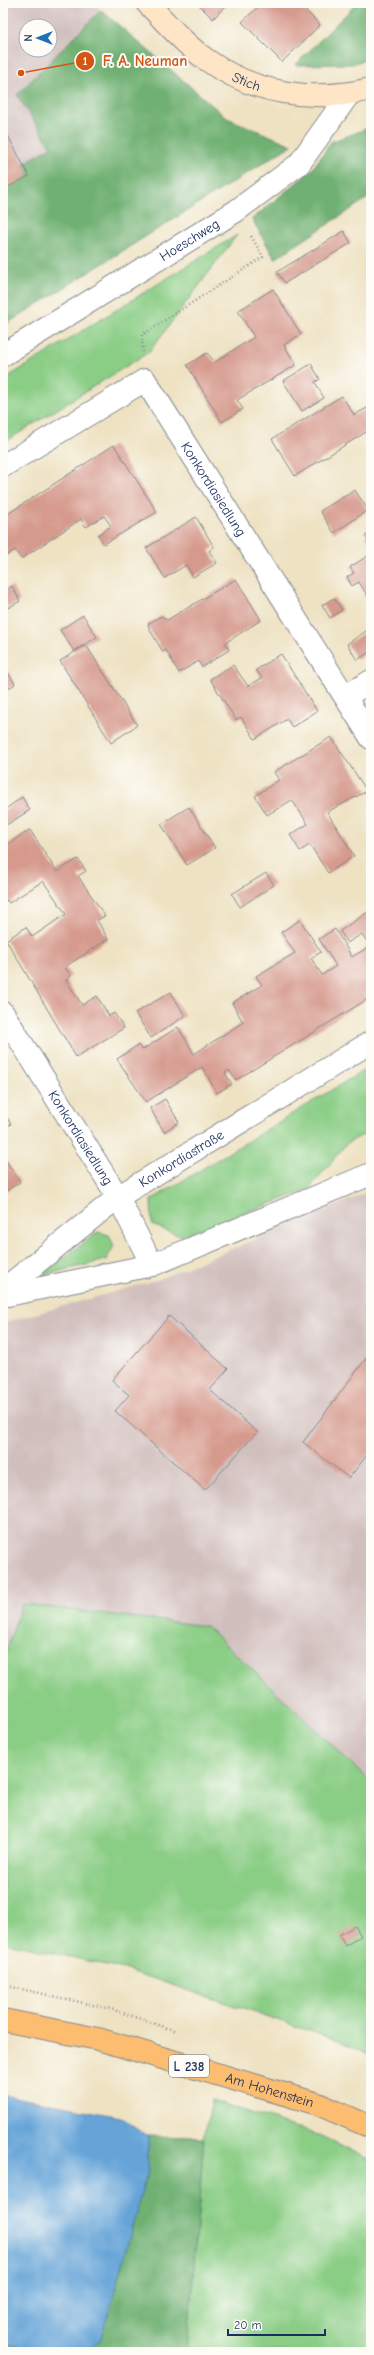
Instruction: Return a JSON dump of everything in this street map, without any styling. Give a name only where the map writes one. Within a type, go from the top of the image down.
[{"type":"main road","name":"Stich","points":[[147,3],[203,58],[237,77],[277,93],[313,96],[349,94],[371,89]]},
{"type":"main road","name":"Am Hohenstein","points":[[3,2020],[113,2044],[318,2104],[371,2127]]},
{"type":"street","name":"Hoeschweg","points":[[3,355],[236,211],[299,164],[349,94]]},
{"type":"street","points":[[3,466],[145,380]]},
{"type":"street","name":"Konkordiasiedlung","points":[[145,380],[346,696],[371,738]]},
{"type":"street","points":[[346,696],[371,681]]},
{"type":"street","name":"Konkordiasiedlung","points":[[3,1013],[118,1197],[152,1266]]},
{"type":"street","name":"Konkordiastraße","points":[[3,1290],[118,1197],[371,1042]]},
{"type":"street","points":[[3,1296],[152,1266],[371,1174]]},
{"type":"path","points":[[145,380],[142,335],[263,257]]},
{"type":"shaded area","points":[[3,3],[94,3],[101,10],[58,54],[58,18],[18,18],[18,58],[54,58],[17,95],[52,147],[3,176]]},
{"type":"shaded area","points":[[371,1191],[371,1782],[206,1626],[22,1604],[3,1661],[3,1323],[157,1280]]},
{"type":"green space","points":[[357,3],[371,3],[371,57],[353,64],[295,65]]},
{"type":"green space","points":[[101,10],[227,118],[292,145],[3,326],[3,176],[51,147],[17,95],[54,58],[58,58],[58,54]]},
{"type":"green space","points":[[371,127],[371,196],[275,259],[252,219],[311,171],[331,142]]},
{"type":"green space","points":[[237,235],[149,352],[3,443],[3,380]]},
{"type":"green space","points":[[371,1066],[371,1131],[347,1143],[308,1190],[181,1236],[152,1225],[151,1200]]},
{"type":"green space","points":[[98,1232],[109,1235],[114,1246],[106,1260],[40,1276]]},
{"type":"green space","points":[[22,1604],[206,1626],[371,1782],[371,2055],[337,2040],[124,1969],[3,1942],[3,1661]]},
{"type":"green space","points":[[212,2100],[321,2136],[371,2160],[371,2352],[187,2352],[204,2137]]},
{"type":"green space","points":[[148,2136],[204,2137],[187,2352],[60,2352],[82,2351],[100,2341],[148,2169]]},
{"type":"green space","points":[[3,2344],[43,2352],[3,2352]]},
{"type":"water","points":[[3,2095],[121,2117],[148,2136],[148,2169],[100,2341],[82,2351],[43,2352],[3,2344]]},
{"type":"building","points":[[197,3],[228,3],[213,19]]},
{"type":"building","points":[[262,3],[298,3],[320,25],[282,62],[242,22]]},
{"type":"building","points":[[3,126],[29,176],[3,190]]},
{"type":"building","points":[[344,231],[351,243],[285,283],[277,272]]},
{"type":"building","points":[[273,289],[301,334],[284,345],[296,365],[237,400],[243,409],[222,422],[187,365],[207,353],[215,362],[254,337],[238,311]]},
{"type":"building","points":[[311,364],[320,379],[315,382],[324,398],[302,411],[283,381]]},
{"type":"building","points":[[342,396],[354,415],[367,408],[371,415],[371,429],[295,476],[272,439]]},
{"type":"building","points":[[114,445],[157,512],[104,544],[98,535],[111,526],[104,516],[86,527],[81,519],[21,559],[15,550],[3,558],[3,535],[5,534],[3,517]]},
{"type":"building","points":[[355,490],[368,510],[334,533],[320,511]]},
{"type":"building","points":[[196,517],[214,547],[209,551],[217,563],[193,577],[186,565],[165,578],[146,548]]},
{"type":"building","points":[[371,532],[371,545],[365,536]]},
{"type":"building","points":[[371,554],[371,602],[359,582],[352,586],[347,577],[354,573],[350,567]]},
{"type":"building","points":[[236,579],[261,620],[225,643],[229,650],[202,667],[198,661],[179,673],[166,650],[163,652],[148,624],[161,616],[167,620]]},
{"type":"building","points":[[12,586],[20,601],[8,608],[3,600],[3,591]]},
{"type":"building","points":[[334,598],[342,610],[330,618],[322,605]]},
{"type":"building","points":[[83,615],[97,637],[74,651],[60,630]]},
{"type":"building","points":[[369,629],[371,632],[371,651],[357,660],[347,644]]},
{"type":"building","points":[[86,645],[137,725],[111,743],[60,661]]},
{"type":"building","points":[[281,654],[317,711],[292,727],[287,719],[255,739],[241,717],[236,720],[210,679],[233,665],[248,686],[262,678],[256,670]]},
{"type":"building","points":[[6,669],[15,684],[3,692],[3,671]]},
{"type":"building","points":[[331,737],[367,791],[327,812],[354,856],[328,873],[310,845],[300,851],[290,835],[308,824],[292,800],[267,815],[255,796],[279,780],[274,772]]},
{"type":"building","points":[[22,797],[30,810],[3,827],[3,811]]},
{"type":"building","points":[[189,807],[215,848],[187,865],[161,824]]},
{"type":"building","points":[[30,830],[57,872],[78,859],[86,871],[78,876],[105,916],[97,920],[108,939],[65,967],[71,976],[66,980],[82,1005],[97,996],[109,1016],[114,1013],[124,1028],[76,1057],[6,940],[26,927],[32,937],[66,914],[43,881],[9,903],[7,900],[3,903],[3,847]]},
{"type":"building","points":[[266,873],[274,885],[240,907],[232,894]]},
{"type":"building","points":[[371,910],[371,997],[236,1080],[229,1070],[225,1073],[232,1084],[217,1093],[202,1067],[146,1102],[117,1059],[138,1045],[142,1050],[178,1027],[194,1054],[243,1022],[232,1003],[262,985],[256,976],[295,953],[281,932],[300,920],[321,952],[311,958],[322,975],[336,966],[319,939],[335,929],[352,957],[370,946],[362,934],[347,943],[340,931]]},
{"type":"building","points":[[171,992],[185,1016],[151,1038],[135,1013]]},
{"type":"building","points":[[165,1099],[179,1122],[164,1132],[150,1108]]},
{"type":"building","points":[[3,1112],[11,1124],[3,1129]]},
{"type":"building","points":[[3,1156],[20,1182],[3,1193]]},
{"type":"building","points":[[169,1316],[228,1369],[210,1390],[257,1432],[205,1490],[115,1411],[129,1395],[112,1380]]},
{"type":"building","points":[[371,1352],[371,1450],[349,1478],[303,1442]]},
{"type":"building","points":[[355,1926],[361,1936],[345,1946],[339,1935]]},
{"type":"place","name":"F. A. Neuman","points":[[21,73]]}]
